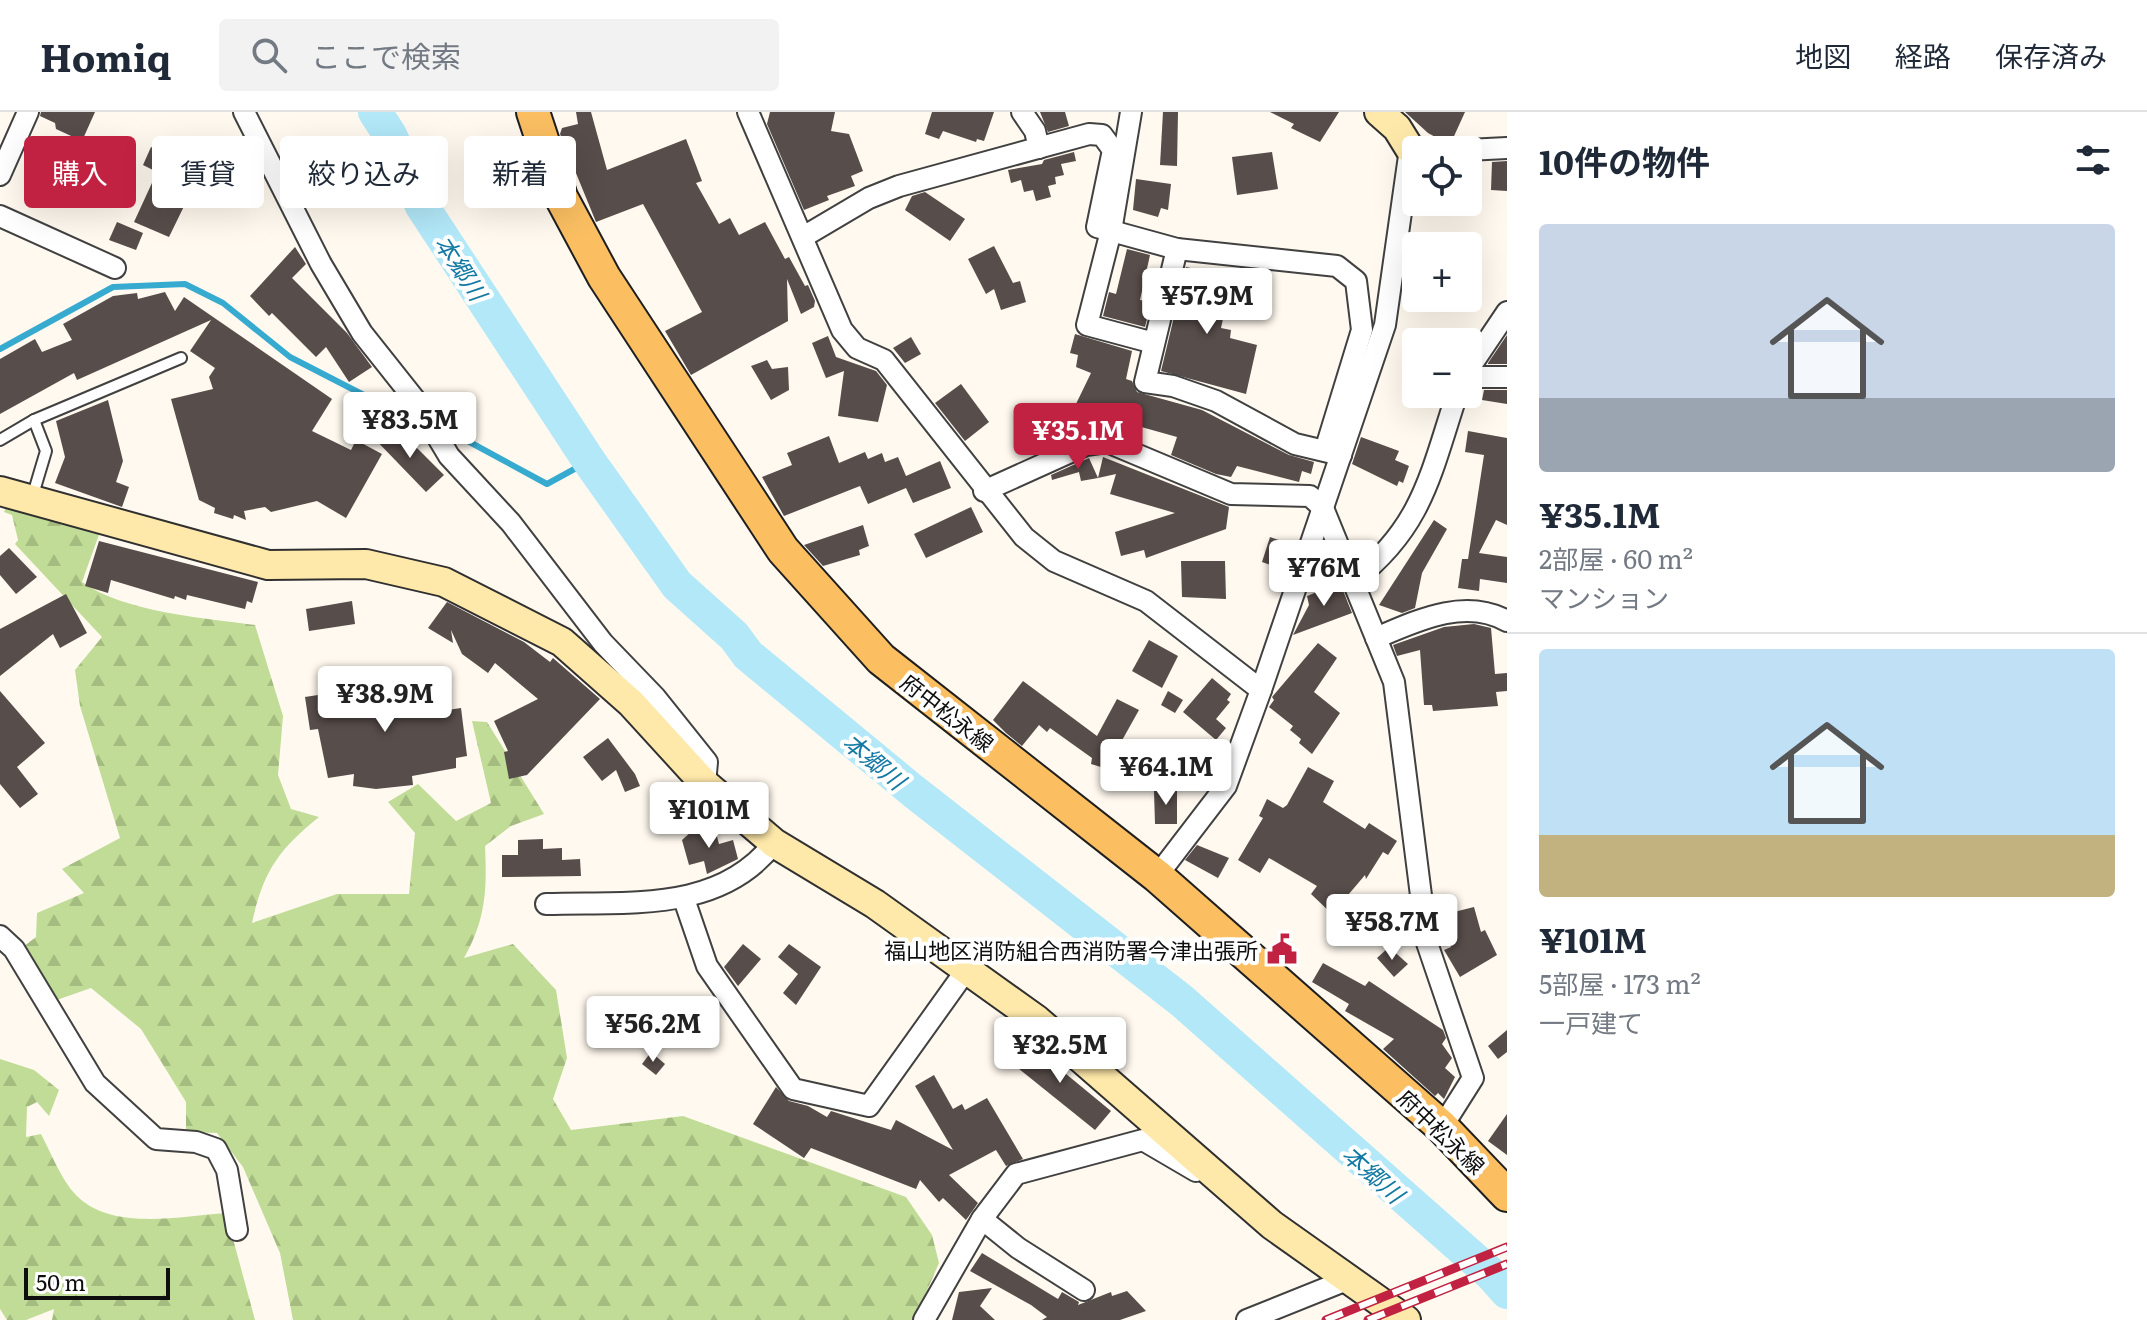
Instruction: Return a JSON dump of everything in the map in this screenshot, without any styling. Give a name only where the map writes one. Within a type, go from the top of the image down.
[{"type":"main road","name":"府中松永線","points":[[533,112],[561,197],[604,277],[783,550],[881,659],[1157,876],[1442,1127],[1507,1195]]},
{"type":"street","points":[[0,175],[28,112]]},
{"type":"street","points":[[244,112],[349,310],[416,401],[449,456],[511,523],[603,643],[655,697],[707,762],[705,784]]},
{"type":"street","points":[[748,112],[842,330],[857,348],[884,360],[984,491],[1024,537],[1054,561],[1146,601],[1261,690]]},
{"type":"street","points":[[1022,112],[1035,131],[1039,148]]},
{"type":"street","points":[[1131,112],[1111,231],[1087,325],[1154,343]]},
{"type":"street","points":[[1379,112],[1403,136]]},
{"type":"street","points":[[803,237],[869,198],[899,186],[1089,134],[1102,135],[1113,150],[1097,227],[1177,249],[1337,266],[1356,281],[1362,330],[1328,441],[1341,455]]},
{"type":"street","points":[[1482,149],[1507,148]]},
{"type":"street","points":[[0,216],[115,268]]},
{"type":"street","points":[[1157,876],[1226,786],[1385,325],[1403,216]]},
{"type":"street","points":[[1177,249],[1145,382],[1173,386],[1216,401],[1295,444],[1341,455]]},
{"type":"street","points":[[1482,349],[1507,312]]},
{"type":"street","points":[[1482,377],[1507,377]]},
{"type":"street","points":[[1354,580],[1386,555],[1420,505],[1452,408]]},
{"type":"street","points":[[984,491],[1086,445],[1107,442],[1231,494],[1310,496],[1323,508],[1394,682],[1427,943],[1473,1078],[1442,1127]]},
{"type":"street","points":[[0,491],[268,565],[366,564],[444,582],[562,642],[631,703],[705,784],[774,843],[875,904],[1037,1020],[1272,1225],[1406,1320]]},
{"type":"street","points":[[1376,638],[1420,619],[1451,612],[1491,612],[1507,621]]},
{"type":"street","points":[[546,904],[684,899],[709,891],[756,866],[774,843]]},
{"type":"street","points":[[684,899],[707,966],[793,1089],[869,1106],[967,969]]},
{"type":"street","points":[[0,936],[14,949],[95,1083],[156,1139],[196,1142],[216,1149],[227,1170],[237,1230]]},
{"type":"street","points":[[924,1320],[982,1219],[1016,1174],[1143,1140],[1237,1194]]},
{"type":"street","points":[[982,1219],[1018,1248],[1084,1290]]},
{"type":"street","points":[[1260,1317],[1349,1279]]},
{"type":"lane","points":[[0,440],[34,420],[181,358]]},
{"type":"lane","points":[[31,499],[46,451],[34,420]]},
{"type":"green space","points":[[8,502],[101,529],[82,582],[99,592],[141,607],[255,625],[283,716],[278,775],[291,809],[319,817],[293,840],[274,863],[261,890],[252,923],[337,894],[409,894],[415,833],[388,802],[418,784],[456,821],[491,803],[472,721],[487,722],[544,814],[511,826],[485,846],[484,904],[477,930],[464,958],[513,944],[556,990],[567,1058],[553,1099],[571,1130],[683,1116],[906,1197],[932,1235],[939,1263],[914,1320],[293,1320],[280,1253],[243,1167],[217,1133],[186,1132],[186,1102],[141,1029],[91,988],[51,1002],[23,947],[36,937],[37,913],[84,893],[62,869],[120,838],[80,706],[75,670],[102,637],[15,544],[18,540],[12,515],[4,512]]},
{"type":"green space","points":[[0,1059],[34,1070],[59,1090],[49,1116],[37,1102],[27,1107],[26,1137],[41,1134],[65,1181],[90,1206],[126,1218],[226,1213],[255,1320],[52,1320],[54,1309],[26,1320],[7,1320],[0,1309]]},
{"type":"building","points":[[41,112],[95,112],[84,136],[71,136],[40,116]]},
{"type":"building","points":[[576,112],[591,112],[607,170],[686,139],[702,181],[696,183],[719,224],[730,218],[739,235],[765,222],[785,259],[789,257],[805,286],[808,285],[815,301],[814,307],[801,314],[787,279],[788,321],[691,375],[665,331],[702,312],[643,204],[596,222],[576,173],[576,136],[560,134],[562,128],[578,124]]},
{"type":"building","points":[[770,112],[835,112],[831,131],[849,134],[863,171],[851,176],[855,186],[827,196],[829,200],[804,210],[767,124]]},
{"type":"building","points":[[932,112],[994,112],[984,141],[977,139],[976,142],[943,131],[939,139],[925,134]]},
{"type":"building","points":[[1040,112],[1065,112],[1069,126],[1048,132]]},
{"type":"building","points":[[1163,112],[1178,112],[1177,166],[1160,165]]},
{"type":"building","points":[[1270,112],[1339,112],[1320,142],[1291,128],[1294,124]]},
{"type":"building","points":[[1405,112],[1465,112],[1454,136],[1428,133]]},
{"type":"building","points":[[151,147],[152,147],[152,170],[143,165]]},
{"type":"building","points":[[1074,152],[1076,161],[1061,164],[1064,175],[1055,177],[1056,184],[1048,186],[1051,197],[1036,201],[1033,190],[1024,192],[1021,180],[1011,183],[1008,170],[1042,164],[1044,160]]},
{"type":"building","points":[[1272,152],[1278,189],[1237,195],[1232,157]]},
{"type":"building","points":[[1507,161],[1507,191],[1491,190],[1492,162]]},
{"type":"building","points":[[1136,179],[1171,184],[1168,210],[1161,208],[1158,217],[1133,210]]},
{"type":"building","points":[[152,183],[152,208],[183,208],[169,237],[134,222]]},
{"type":"building","points":[[925,192],[965,219],[950,241],[905,210],[912,196]]},
{"type":"building","points":[[117,222],[143,233],[136,250],[109,240]]},
{"type":"building","points":[[994,246],[1013,283],[1020,281],[1026,302],[1001,310],[994,289],[986,294],[968,259]]},
{"type":"building","points":[[295,247],[306,264],[292,278],[347,333],[372,367],[349,382],[326,347],[316,357],[272,313],[269,316],[250,296]]},
{"type":"building","points":[[1127,249],[1150,255],[1140,300],[1151,302],[1145,327],[1103,316],[1109,292],[1116,294]]},
{"type":"building","points":[[1186,267],[1232,277],[1221,328],[1231,330],[1230,338],[1257,345],[1246,394],[1161,371]]},
{"type":"building","points":[[165,292],[175,311],[184,297],[332,399],[312,431],[351,450],[356,440],[382,454],[346,518],[317,501],[271,512],[265,507],[244,511],[246,520],[234,515],[233,519],[214,513],[215,508],[199,500],[171,399],[213,389],[209,377],[215,368],[190,351],[211,320],[77,380],[74,373],[0,414],[0,359],[35,339],[42,352],[72,340],[63,324],[113,296],[137,293],[138,299]]},
{"type":"building","points":[[1075,334],[1132,351],[1126,379],[1132,381],[1137,392],[1202,410],[1289,455],[1314,462],[1311,474],[1302,471],[1299,482],[1237,466],[1231,477],[1216,474],[1171,455],[1177,437],[1120,421],[1119,426],[1075,406],[1091,373],[1076,367],[1078,355],[1070,353]]},
{"type":"building","points":[[1507,335],[1507,364],[1488,364],[1488,363]]},
{"type":"building","points":[[828,336],[836,357],[876,371],[887,385],[878,422],[838,416],[844,371],[826,378],[812,343]]},
{"type":"building","points":[[911,337],[921,354],[905,363],[893,348]]},
{"type":"building","points":[[767,360],[772,369],[788,367],[789,390],[771,400],[751,366]]},
{"type":"building","points":[[961,384],[989,422],[965,441],[935,403]]},
{"type":"building","points":[[1484,390],[1507,390],[1507,404],[1482,400]]},
{"type":"building","points":[[108,400],[123,461],[116,482],[129,487],[122,507],[55,483],[65,457],[56,421]]},
{"type":"building","points":[[1066,405],[1079,434],[1033,454],[1020,425]]},
{"type":"building","points":[[374,428],[395,442],[403,434],[444,475],[426,492],[369,433]]},
{"type":"building","points":[[1468,431],[1507,438],[1507,525],[1496,520],[1479,553],[1507,557],[1507,583],[1480,579],[1479,591],[1458,588],[1462,559],[1468,559],[1484,455],[1465,452]]},
{"type":"building","points":[[829,436],[839,463],[865,452],[868,459],[882,453],[885,462],[898,457],[906,476],[940,461],[951,488],[913,503],[906,488],[868,504],[860,486],[784,516],[762,477],[792,465],[787,453]]},
{"type":"building","points":[[1361,437],[1399,451],[1395,460],[1409,466],[1403,483],[1399,481],[1397,486],[1352,464]]},
{"type":"building","points":[[1103,457],[1229,507],[1226,529],[1146,558],[1144,550],[1121,556],[1115,532],[1175,513],[1110,494],[1116,474],[1098,478]]},
{"type":"building","points":[[1089,458],[1098,478],[1081,481],[1079,472],[1052,480],[1051,475]]},
{"type":"building","points":[[971,507],[983,532],[926,558],[914,534]]},
{"type":"building","points":[[1434,520],[1447,529],[1422,573],[1415,608],[1402,613],[1379,605]]},
{"type":"building","points":[[863,525],[869,546],[859,550],[860,555],[823,566],[804,545]]},
{"type":"building","points":[[1270,537],[1296,546],[1288,571],[1262,562]]},
{"type":"building","points":[[99,541],[258,582],[252,603],[247,601],[245,609],[187,595],[186,600],[175,596],[174,599],[111,580],[108,593],[85,586]]},
{"type":"building","points":[[9,548],[37,577],[16,594],[0,575],[0,556]]},
{"type":"building","points":[[1181,561],[1225,561],[1226,599],[1182,597]]},
{"type":"building","points":[[1340,583],[1352,613],[1293,635],[1309,605],[1307,596]]},
{"type":"building","points":[[66,594],[87,633],[60,648],[53,634],[0,676],[0,629]]},
{"type":"building","points":[[352,601],[355,624],[309,631],[306,609]]},
{"type":"building","points":[[447,602],[524,642],[550,662],[553,658],[600,699],[527,775],[509,779],[504,752],[508,751],[494,721],[538,699],[495,663],[488,673],[462,654],[451,630],[453,643],[428,628]]},
{"type":"building","points":[[1474,624],[1491,628],[1495,674],[1507,673],[1507,691],[1496,692],[1498,706],[1433,711],[1432,705],[1424,705],[1420,650],[1397,656],[1393,645],[1444,627]]},
{"type":"building","points":[[1149,640],[1178,656],[1162,688],[1132,671]]},
{"type":"building","points":[[1318,643],[1337,658],[1314,692],[1340,713],[1312,754],[1290,730],[1293,726],[1269,707],[1274,700],[1272,697]]},
{"type":"building","points":[[1212,678],[1231,694],[1227,700],[1230,702],[1216,719],[1226,728],[1216,740],[1183,712]]},
{"type":"building","points":[[421,679],[427,713],[461,708],[467,756],[456,758],[456,768],[412,776],[413,785],[376,789],[353,786],[354,774],[328,778],[318,729],[310,730],[305,697]]},
{"type":"building","points":[[1023,681],[1097,736],[1117,699],[1139,710],[1120,744],[1131,747],[1127,775],[1091,764],[1092,758],[1050,728],[1047,732],[1039,725],[1022,746],[1006,733],[993,720]]},
{"type":"building","points":[[0,691],[45,743],[17,767],[38,794],[20,808],[0,784]]},
{"type":"building","points":[[1168,691],[1183,700],[1175,713],[1161,705]]},
{"type":"building","points":[[608,738],[635,774],[640,786],[625,792],[616,770],[602,781],[583,757]]},
{"type":"building","points":[[1163,742],[1216,774],[1205,791],[1152,759]]},
{"type":"building","points":[[1308,767],[1334,781],[1323,802],[1365,829],[1369,823],[1397,841],[1388,855],[1383,852],[1366,879],[1365,875],[1332,914],[1311,894],[1317,886],[1269,858],[1260,873],[1238,860],[1263,818],[1259,816],[1267,799],[1283,808],[1287,805]]},
{"type":"building","points":[[1154,791],[1177,791],[1177,824],[1155,824]]},
{"type":"building","points":[[710,827],[715,829],[719,844],[733,840],[738,859],[707,874],[704,861],[689,865],[682,840],[692,831]]},
{"type":"building","points":[[543,839],[543,849],[562,848],[562,860],[580,859],[581,876],[502,877],[502,855],[518,855],[518,840]]},
{"type":"building","points":[[1197,845],[1229,858],[1218,878],[1185,860]]},
{"type":"building","points":[[1474,907],[1481,932],[1485,930],[1497,955],[1460,977],[1444,950],[1451,947],[1442,915]]},
{"type":"building","points":[[743,944],[761,959],[738,986],[724,967]]},
{"type":"building","points":[[789,944],[821,967],[796,1005],[783,993],[798,974],[778,957]]},
{"type":"building","points":[[1389,947],[1408,964],[1394,977],[1377,958]]},
{"type":"building","points":[[1323,963],[1365,986],[1369,981],[1443,1030],[1446,1038],[1442,1044],[1452,1058],[1445,1068],[1455,1077],[1444,1099],[1438,1093],[1435,1096],[1383,1049],[1394,1039],[1345,1011],[1349,1004],[1312,982]]},
{"type":"building","points":[[1507,1030],[1507,1052],[1498,1059],[1488,1046]]},
{"type":"building","points":[[1026,1041],[1111,1111],[1095,1130],[1009,1061]]},
{"type":"building","points":[[651,1052],[665,1064],[656,1075],[642,1064]]},
{"type":"building","points":[[934,1075],[953,1109],[962,1104],[965,1110],[987,1098],[1023,1159],[1006,1166],[996,1150],[949,1175],[978,1203],[966,1220],[943,1198],[939,1202],[920,1180],[916,1189],[811,1148],[804,1158],[753,1124],[776,1087],[789,1101],[808,1106],[827,1117],[831,1111],[891,1130],[896,1120],[953,1150],[915,1086]]},
{"type":"building","points":[[1507,1114],[1507,1155],[1488,1141]]},
{"type":"building","points":[[982,1253],[1058,1299],[1062,1292],[1079,1302],[1078,1305],[1111,1292],[1112,1296],[1127,1291],[1146,1311],[1120,1320],[1042,1320],[1047,1317],[1031,1305],[970,1271]]},
{"type":"building","points":[[992,1288],[980,1306],[995,1320],[952,1320],[959,1292]]},
{"type":"waterway","name":"本郷川","points":[[375,112],[390,135],[422,206],[589,461],[677,585],[734,636],[748,655],[913,791],[1182,1001],[1491,1274],[1507,1292]]},
{"type":"waterway","points":[[0,349],[113,287],[185,284],[223,303],[290,357],[424,426]]},
{"type":"waterway","points":[[443,432],[464,439],[547,484],[589,461]]},
{"type":"railway","points":[[1326,1320],[1507,1247]]},
{"type":"railway","points":[[1368,1320],[1507,1264]]},
{"type":"place","name":"福山地区消防組合西消防署今津出張所","points":[[1282,949]]}]
